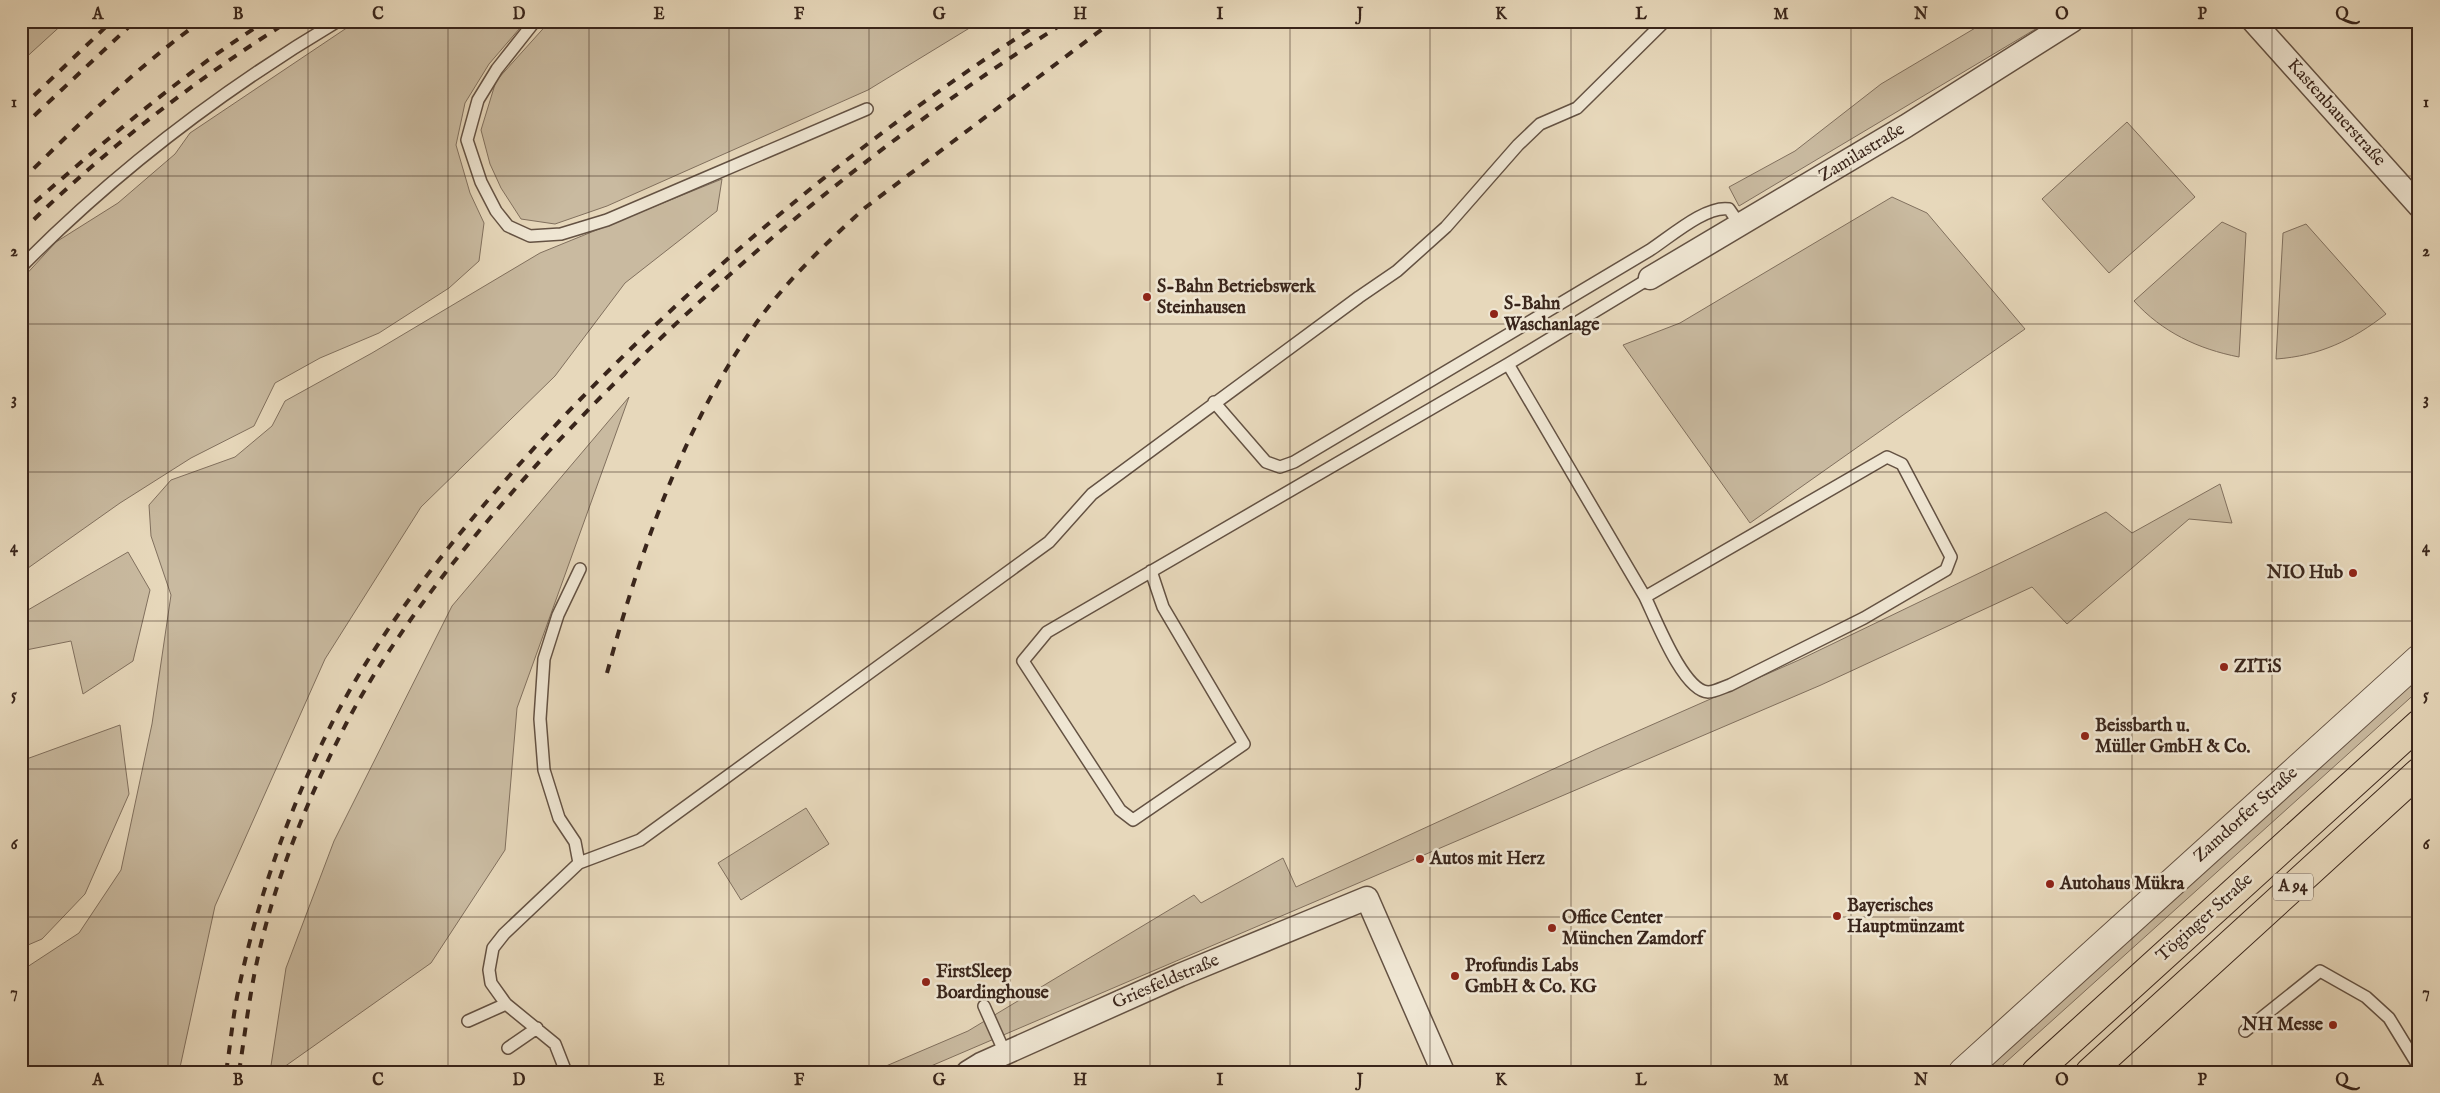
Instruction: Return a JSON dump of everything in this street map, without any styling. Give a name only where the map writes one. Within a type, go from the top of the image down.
[{"type":"highway","name":"Töginger Straße","points":[[2036,1072],[2419,724]]},
{"type":"highway","name":"Töginger Straße","points":[[2090,1072],[2419,772]]},
{"type":"street","name":"Zamilastraße","points":[[1650,278],[1906,126],[2072,21]]},
{"type":"street","name":"Kastenbauerstraße","points":[[2253,21],[2419,206]]},
{"type":"street","name":"Zamdorfer Straße","points":[[1963,1072],[2419,659]]},
{"type":"street","name":"Griesfeldstraße","points":[[968,1072],[1005,1053],[1180,976],[1367,898],[1443,1072]]},
{"type":"lane","points":[[21,267],[65,223],[145,154],[212,102],[338,21]]},
{"type":"lane","points":[[535,21],[497,70],[478,100],[467,140],[481,182],[496,210],[508,226],[530,236],[560,234],[607,220],[867,109]]},
{"type":"lane","points":[[566,1072],[555,1044],[506,1004],[491,984],[489,970],[493,948],[579,863],[640,840],[1049,542],[1092,494],[1214,402],[1359,296],[1397,271],[1446,227],[1518,145],[1540,124],[1577,108],[1665,21]]},
{"type":"lane","points":[[1214,402],[1266,462],[1280,467],[1294,462],[1642,255],[1703,214],[1720,208],[1729,209],[1740,225]]},
{"type":"lane","points":[[1151,571],[1164,607],[1244,744],[1133,820],[1120,810],[1023,661],[1047,632],[1151,571],[1508,364],[1650,278]]},
{"type":"lane","points":[[1508,364],[1645,597],[1685,677],[1697,688],[1708,692],[1730,685],[1864,618],[1946,570],[1951,557],[1902,464],[1887,456],[1645,597]]},
{"type":"lane","points":[[579,863],[575,842],[559,818],[544,770],[540,719],[544,659],[558,616],[580,568]]},
{"type":"lane","points":[[2245,1031],[2320,971],[2366,997],[2389,1018],[2419,1067]]},
{"type":"lane","points":[[468,1021],[506,1004]]},
{"type":"lane","points":[[984,1006],[1005,1053]]},
{"type":"lane","points":[[508,1048],[537,1028]]},
{"type":"shaded area","points":[[21,21],[66,21],[21,62]]},
{"type":"shaded area","points":[[357,21],[526,21],[489,64],[465,103],[456,145],[470,193],[484,223],[479,261],[449,288],[379,333],[320,358],[275,383],[254,426],[191,458],[120,503],[21,573],[21,280],[56,242],[118,203],[175,154],[190,133]]},
{"type":"shaded area","points":[[550,21],[981,21],[868,90],[607,206],[555,224],[521,219],[501,188],[490,164],[481,130],[496,81]]},
{"type":"shaded area","points":[[1987,21],[2049,21],[1739,206],[1729,187],[1795,151],[1881,84]]},
{"type":"shaded area","points":[[2127,122],[2195,197],[2109,273],[2042,199]]},
{"type":"shaded area","points":[[722,179],[717,211],[625,283],[555,376],[421,507],[325,659],[215,906],[179,1072],[21,1072],[21,971],[79,933],[121,870],[152,724],[171,595],[151,536],[149,505],[171,480],[235,457],[272,426],[285,401],[372,353],[540,253]]},
{"type":"shaded area","points":[[1892,197],[1927,213],[2025,329],[1750,523],[1623,345],[1680,323]]},
{"type":"shaded area","points":[[2222,222],[2246,233],[2239,357],[2209,349],[2182,338],[2156,322],[2134,301]]},
{"type":"shaded area","points":[[2306,224],[2386,314],[2361,332],[2335,345],[2307,354],[2276,359],[2283,233]]},
{"type":"shaded area","points":[[629,397],[517,708],[505,850],[431,963],[277,1072],[270,1072],[286,968],[334,841],[452,606]]},
{"type":"shaded area","points":[[2220,484],[2232,523],[2189,519],[2067,624],[2032,587],[1821,685],[917,1072],[872,1072],[968,1031],[1194,895],[1201,903],[1283,858],[1296,887],[1597,749],[1799,660],[2106,512],[2132,533]]},
{"type":"shaded area","points":[[128,552],[150,590],[133,661],[83,694],[71,641],[21,651],[21,614]]},
{"type":"shaded area","points":[[2419,674],[2419,690],[1995,1072],[1981,1072]]},
{"type":"shaded area","points":[[120,725],[129,794],[85,894],[42,939],[21,948],[21,761]]},
{"type":"shaded area","points":[[806,808],[829,844],[741,900],[718,863]]},
{"type":"railway","points":[[21,108],[112,21]]},
{"type":"railway","points":[[21,128],[135,21]]},
{"type":"railway","points":[[21,181],[86,118],[153,58],[201,21]]},
{"type":"railway","points":[[21,214],[171,88],[233,42],[266,21]]},
{"type":"railway","points":[[21,232],[52,202],[149,119],[218,68],[289,21]]},
{"type":"railway","points":[[226,1072],[240,983],[257,914],[279,847],[305,781],[319,749],[355,681],[401,610],[453,542],[508,477],[593,386],[713,272],[840,165],[906,115],[1043,21]]},
{"type":"railway","points":[[239,1072],[261,943],[280,878],[304,814],[332,752],[367,686],[414,615],[440,580],[494,513],[608,389],[731,274],[860,166],[997,67],[1067,21]]},
{"type":"railway","points":[[607,673],[649,539],[684,451],[704,409],[727,368],[764,312],[835,235],[866,207],[1113,21]]},
{"type":"place","name":"S-Bahn Betriebswerk Steinhausen","points":[[1147,297]]},
{"type":"place","name":"S-Bahn Waschanlage","points":[[1494,314]]},
{"type":"place","name":"NIO Hub","points":[[2353,573]]},
{"type":"place","name":"ZITiS","points":[[2224,667]]},
{"type":"place","name":"Beissbarth u. Müller GmbH & Co.","points":[[2085,736]]},
{"type":"place","name":"Autos mit Herz","points":[[1420,859]]},
{"type":"place","name":"Autohaus Mükra","points":[[2050,884]]},
{"type":"place","name":"Bayerisches Hauptmünzamt","points":[[1837,916]]},
{"type":"place","name":"Office Center München Zamdorf","points":[[1552,928]]},
{"type":"place","name":"Profundis Labs GmbH & Co. KG","points":[[1455,976]]},
{"type":"place","name":"FirstSleep Boardinghouse","points":[[926,982]]},
{"type":"place","name":"NH Messe","points":[[2333,1025]]}]
